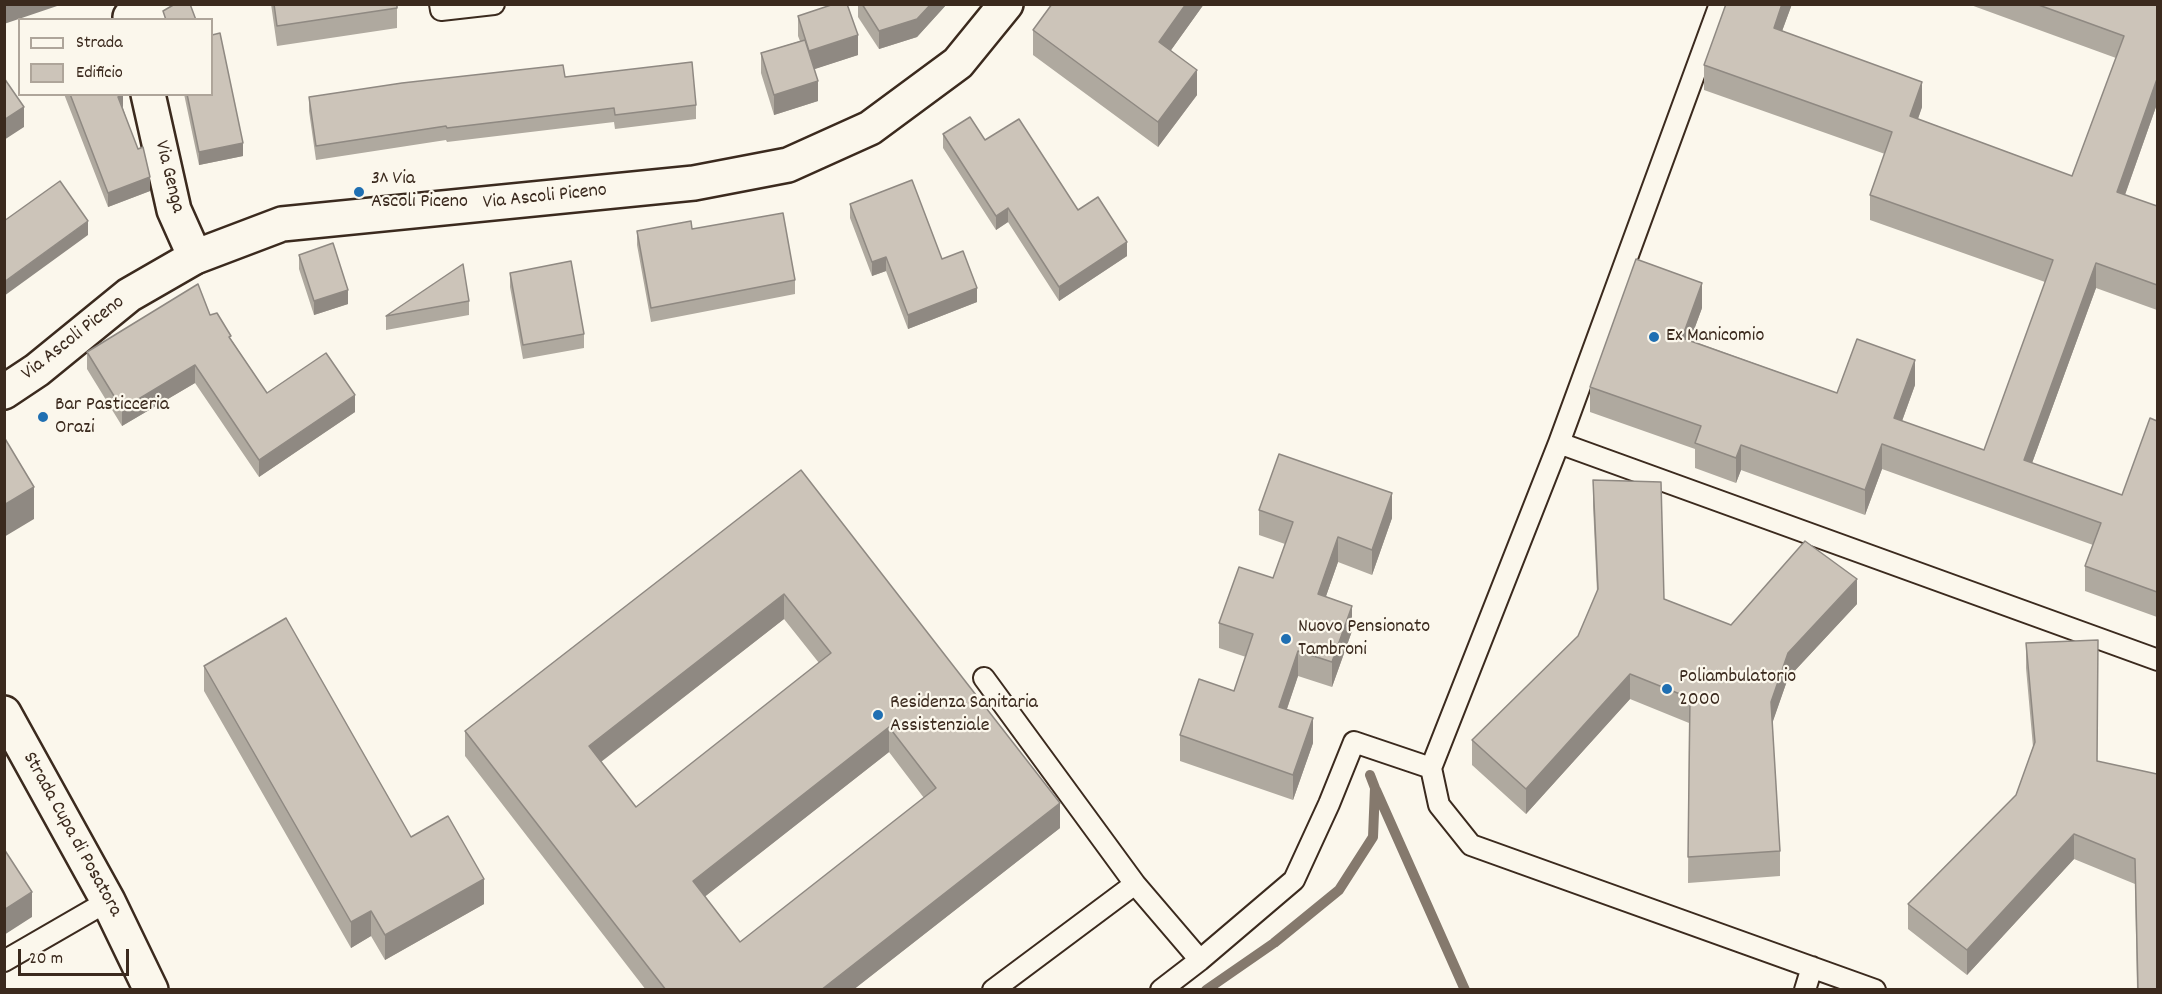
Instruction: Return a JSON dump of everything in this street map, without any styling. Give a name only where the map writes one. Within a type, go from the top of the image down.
[{"type":"street","points":[[128,14],[164,4]]},
{"type":"street","name":"Via Ascoli Piceno","points":[[4,392],[37,370],[129,295],[195,256],[282,224],[694,183],[788,165],[870,128],[958,63],[1006,4]]},
{"type":"street","name":"Via Genga","points":[[148,96],[174,210],[195,256]]},
{"type":"street","name":"Strada Cupa di Posatora","points":[[4,713],[108,901],[151,990]]},
{"type":"lane","points":[[440,4],[441,10],[494,4]]},
{"type":"lane","points":[[1720,4],[1559,443],[1431,768],[1439,805],[1471,845],[1875,990]]},
{"type":"lane","points":[[1559,443],[2157,660]]},
{"type":"lane","points":[[984,678],[1135,884],[1200,960]]},
{"type":"lane","points":[[1161,990],[1294,880],[1354,742],[1431,768]]},
{"type":"lane","points":[[993,990],[1135,884]]},
{"type":"lane","points":[[4,961],[108,901]]},
{"type":"lane","points":[[1805,990],[1812,967]]},
{"type":"building","points":[[175,4],[190,4],[195,18],[165,18],[163,11]]},
{"type":"building","points":[[274,4],[397,4],[397,8],[277,26]]},
{"type":"building","points":[[834,4],[847,4],[858,35],[809,51],[798,16]]},
{"type":"building","points":[[862,4],[931,4],[917,19],[879,31]]},
{"type":"building","points":[[1052,4],[1186,4],[1159,42],[1197,70],[1158,122],[1033,30]]},
{"type":"building","name":"Ex Manicomio","points":[[1726,4],[1782,4],[1774,28],[1922,82],[1910,116],[2072,176],[2124,36],[2036,4],[2157,4],[2157,79],[2117,192],[2157,206],[2157,285],[2096,263],[2024,460],[2122,495],[2150,418],[2157,421],[2157,592],[2085,566],[2101,523],[1882,444],[1865,490],[1741,445],[1736,458],[1695,443],[1701,426],[1590,387],[1636,259],[1702,283],[1682,338],[1837,393],[1857,339],[1915,360],[1894,418],[1984,450],[2053,260],[1870,195],[1892,132],[1704,65]]},
{"type":"building","points":[[220,33],[243,143],[199,152],[187,96],[213,96],[213,35]]},
{"type":"building","points":[[805,40],[818,81],[774,95],[761,53]]},
{"type":"building","points":[[692,62],[696,105],[615,115],[614,108],[447,128],[446,126],[316,146],[309,97],[402,83],[563,65],[565,77]]},
{"type":"building","points":[[4,78],[24,107],[4,120]]},
{"type":"building","points":[[71,96],[120,96],[118,97],[138,149],[143,147],[150,177],[108,193]]},
{"type":"building","points":[[970,117],[985,140],[1019,119],[1078,210],[1098,197],[1127,242],[1059,287],[1008,208],[996,216],[943,134]]},
{"type":"building","points":[[912,180],[942,259],[963,251],[977,288],[908,315],[886,257],[872,262],[850,204]]},
{"type":"building","points":[[60,181],[88,221],[4,282],[4,221]]},
{"type":"building","points":[[783,213],[795,280],[651,308],[637,231],[691,221],[692,229]]},
{"type":"building","points":[[333,243],[348,290],[314,301],[299,255]]},
{"type":"building","points":[[571,261],[584,334],[523,345],[510,273]]},
{"type":"building","points":[[463,264],[469,301],[386,316]]},
{"type":"building","points":[[198,284],[210,315],[217,313],[231,336],[229,337],[267,393],[326,353],[355,395],[259,460],[195,365],[122,409],[87,352]]},
{"type":"building","points":[[4,437],[34,487],[4,505]]},
{"type":"building","name":"Nuovo Pensionato Tambroni","points":[[1279,454],[1392,493],[1372,550],[1338,537],[1318,594],[1352,606],[1332,662],[1298,651],[1279,707],[1313,718],[1293,775],[1180,735],[1199,679],[1234,691],[1253,634],[1219,623],[1239,567],[1273,578],[1293,522],[1259,510]]},
{"type":"building","name":"Residenza Sanitaria Assistenziale","points":[[801,470],[1060,803],[821,990],[666,990],[465,731]],"holes":[[[784,594],[831,653],[636,807],[589,746]],[[889,727],[936,788],[740,942],[693,881]]]},
{"type":"building","name":"Poliambulatorio 2000","points":[[1593,480],[1661,482],[1664,599],[1731,625],[1805,541],[1857,579],[1788,653],[1771,702],[1780,851],[1688,857],[1690,698],[1630,674],[1526,789],[1472,740],[1578,636],[1598,589]]},
{"type":"building","points":[[286,618],[411,837],[448,816],[484,879],[385,935],[371,911],[351,922],[204,666]]},
{"type":"building","points":[[2098,640],[2097,761],[2157,774],[2157,990],[2138,990],[2135,859],[2074,834],[1967,950],[1908,904],[2016,795],[2035,742],[2026,643]]},
{"type":"building","points":[[4,849],[32,892],[4,910]]},
{"type":"waterway","points":[[1206,990],[1274,943],[1339,890],[1373,837],[1375,788],[1370,775]]},
{"type":"waterway","points":[[1376,790],[1465,990]]},
{"type":"place","name":"3^ Via Ascoli Piceno","points":[[359,192]]},
{"type":"place","name":"Ex Manicomio","points":[[1654,337]]},
{"type":"place","name":"Bar Pasticceria Orazi","points":[[43,417]]},
{"type":"place","name":"Nuovo Pensionato Tambroni","points":[[1286,639]]},
{"type":"place","name":"Poliambulatorio 2000","points":[[1667,689]]},
{"type":"place","name":"Residenza Sanitaria Assistenziale","points":[[878,715]]}]
